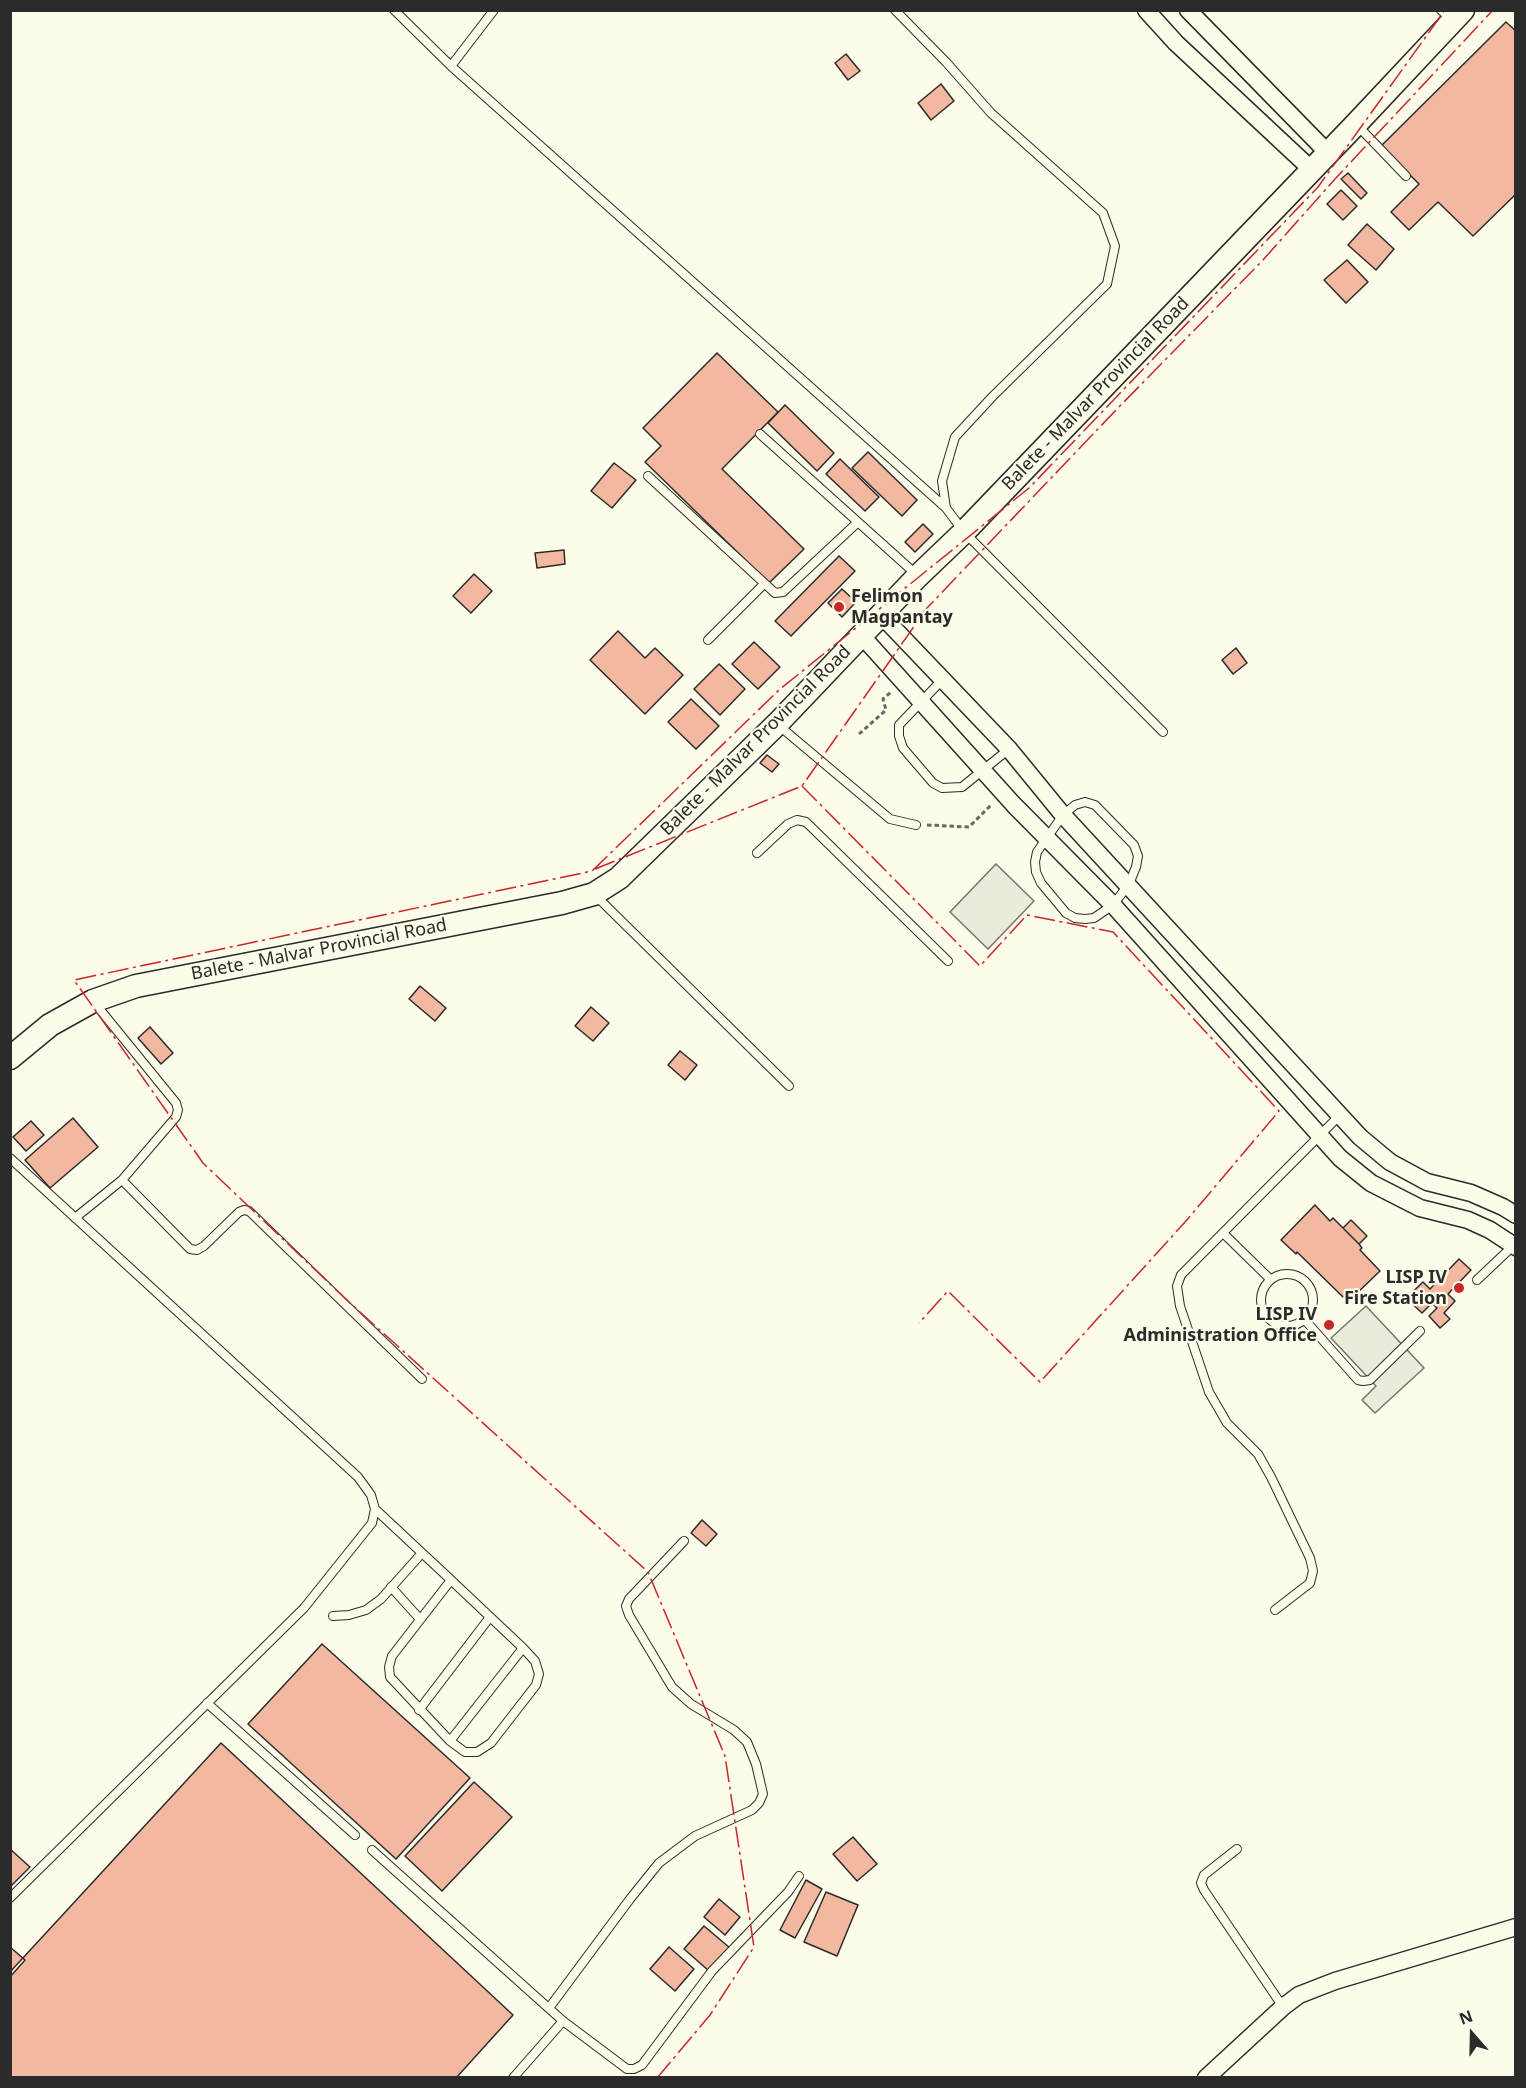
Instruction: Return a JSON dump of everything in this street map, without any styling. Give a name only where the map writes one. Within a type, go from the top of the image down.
[{"type":"main road","name":"Balete - Malvar Provincial Road","points":[[10,1058],[50,1025],[110,993],[562,903],[594,894],[619,878],[777,724],[964,531],[1356,124],[1453,14]]},
{"type":"street","points":[[1146,10],[1176,43],[1312,170]]},
{"type":"street","points":[[1188,10],[1328,153]]},
{"type":"street","points":[[881,615],[1009,749],[1063,814],[1360,1137],[1390,1162],[1427,1182],[1471,1193],[1515,1215]]},
{"type":"street","points":[[861,635],[983,771],[1113,905],[1340,1158],[1371,1183],[1420,1208],[1468,1220],[1515,1245]]},
{"type":"street","points":[[1206,2078],[1299,1995],[1335,1981],[1515,1927]]},
{"type":"lane","points":[[394,10],[450,66],[946,508],[964,531],[1162,732]]},
{"type":"lane","points":[[450,66],[494,10]]},
{"type":"lane","points":[[895,10],[946,62],[991,113],[1103,213],[1114,246],[1107,284],[993,396],[955,437],[942,481],[946,508]]},
{"type":"lane","points":[[1356,124],[1406,176]]},
{"type":"lane","points":[[760,434],[918,576]]},
{"type":"lane","points":[[648,476],[775,593],[783,592],[858,522]]},
{"type":"lane","points":[[708,640],[764,584]]},
{"type":"lane","points":[[943,679],[900,725],[899,736],[903,748],[933,783],[942,788],[962,788],[1009,749]]},
{"type":"lane","points":[[777,724],[890,819],[916,825]]},
{"type":"lane","points":[[1085,802],[1095,805],[1134,845],[1138,856],[1129,884],[1113,905],[1094,918],[1076,918],[1066,913],[1041,883],[1036,872],[1037,852],[1063,814],[1075,805],[1085,802]]},
{"type":"lane","points":[[757,853],[788,824],[797,820],[806,822],[948,961]]},
{"type":"lane","points":[[594,894],[789,1086]]},
{"type":"lane","points":[[75,1218],[122,1180],[176,1117],[178,1110],[176,1103],[93,1001]]},
{"type":"lane","points":[[1275,1611],[1310,1583],[1313,1571],[1310,1558],[1258,1454],[1227,1423],[1209,1392],[1180,1306],[1177,1286],[1181,1275],[1340,1115]]},
{"type":"lane","points":[[10,1158],[358,1477],[371,1495],[375,1509],[372,1523],[304,1608],[10,1898]]},
{"type":"lane","points":[[122,1180],[190,1249],[198,1250],[239,1212],[249,1211],[422,1379]]},
{"type":"lane","points":[[1223,1233],[1270,1279]]},
{"type":"lane","points":[[1477,1280],[1515,1245]]},
{"type":"lane","points":[[1289,1273],[1307,1282],[1312,1291],[1313,1302],[1304,1319],[1295,1325],[1285,1326],[1266,1317],[1260,1297],[1270,1279],[1289,1273]]},
{"type":"lane","points":[[1304,1319],[1358,1380],[1363,1381],[1370,1380],[1420,1331]]},
{"type":"lane","points":[[375,1509],[422,1552],[535,1661],[539,1674],[536,1685],[491,1743],[477,1752],[465,1752],[450,1741],[390,1677],[389,1667],[392,1656],[419,1618],[451,1580]]},
{"type":"lane","points":[[549,2008],[659,1863],[695,1836],[752,1810],[759,1803],[763,1794],[756,1764],[747,1742],[734,1731],[691,1704],[672,1687],[629,1615],[626,1606],[629,1599],[684,1541]]},
{"type":"lane","points":[[333,1616],[349,1615],[366,1610],[381,1599],[422,1552]]},
{"type":"lane","points":[[391,1587],[419,1618]]},
{"type":"lane","points":[[419,1710],[490,1617]]},
{"type":"lane","points":[[450,1741],[523,1648]]},
{"type":"lane","points":[[207,1702],[355,1835]]},
{"type":"lane","points":[[372,1850],[563,2021],[627,2069],[634,2069],[642,2065],[712,1971],[788,1892],[799,1876]]},
{"type":"lane","points":[[1238,1850],[1204,1875],[1201,1883],[1283,2007]]},
{"type":"lane","points":[[513,2078],[563,2021]]},
{"type":"path","points":[[859,734],[886,710],[883,699],[902,682]]},
{"type":"path","points":[[916,825],[969,827],[1004,793]]},
{"type":"shaded area","points":[[996,864],[1034,901],[988,949],[950,912]]},
{"type":"shaded area","points":[[1366,1306],[1424,1368],[1375,1413],[1362,1400],[1376,1386],[1331,1338]]},
{"type":"building","points":[[1506,22],[1516,31],[1516,194],[1473,236],[1438,202],[1409,230],[1391,212],[1419,184],[1381,146]]},
{"type":"building","points":[[846,54],[860,71],[848,80],[835,63]]},
{"type":"building","points":[[941,84],[954,101],[931,120],[918,103]]},
{"type":"building","points":[[1348,173],[1367,193],[1361,199],[1341,179]]},
{"type":"building","points":[[1341,190],[1357,206],[1343,220],[1327,204]]},
{"type":"building","points":[[1367,224],[1394,249],[1376,270],[1348,245]]},
{"type":"building","points":[[1347,260],[1368,282],[1346,303],[1324,280]]},
{"type":"building","points":[[717,353],[778,412],[722,469],[804,549],[769,583],[645,462],[661,446],[643,428]]},
{"type":"building","points":[[785,405],[834,453],[817,471],[768,423]]},
{"type":"building","points":[[868,452],[917,500],[902,516],[852,468]]},
{"type":"building","points":[[840,459],[879,497],[865,511],[826,474]]},
{"type":"building","points":[[614,463],[636,480],[612,508],[591,491]]},
{"type":"building","points":[[923,524],[933,534],[915,552],[905,542]]},
{"type":"building","points":[[564,550],[565,564],[537,568],[535,553]]},
{"type":"building","points":[[839,556],[855,571],[791,636],[775,621]]},
{"type":"building","points":[[474,574],[492,591],[471,613],[453,596]]},
{"type":"building","points":[[842,589],[856,602],[842,617],[828,603]]},
{"type":"building","points":[[618,631],[645,658],[655,648],[683,675],[645,714],[590,660]]},
{"type":"building","points":[[754,642],[780,667],[758,689],[732,664]]},
{"type":"building","points":[[1236,648],[1247,663],[1233,674],[1222,660]]},
{"type":"building","points":[[719,664],[745,689],[720,715],[694,689]]},
{"type":"building","points":[[691,699],[719,726],[696,749],[668,722]]},
{"type":"building","points":[[767,755],[779,764],[772,772],[760,763]]},
{"type":"building","points":[[420,986],[446,1008],[435,1021],[409,999]]},
{"type":"building","points":[[591,1007],[609,1023],[593,1041],[575,1026]]},
{"type":"building","points":[[150,1027],[173,1053],[161,1064],[138,1038]]},
{"type":"building","points":[[680,1051],[697,1065],[685,1080],[668,1065]]},
{"type":"building","points":[[73,1118],[98,1147],[50,1188],[25,1160]]},
{"type":"building","points":[[31,1121],[44,1135],[26,1151],[13,1137]]},
{"type":"building","points":[[1315,1205],[1330,1221],[1333,1218],[1359,1244],[1362,1248],[1360,1250],[1380,1271],[1354,1296],[1349,1291],[1343,1297],[1297,1252],[1296,1254],[1281,1240]]},
{"type":"building","points":[[1351,1220],[1367,1236],[1359,1244],[1343,1228]]},
{"type":"building","points":[[1459,1259],[1471,1270],[1448,1294],[1455,1301],[1444,1313],[1450,1319],[1440,1328],[1429,1316],[1437,1308],[1432,1303],[1422,1313],[1406,1298],[1423,1282],[1430,1289]]},
{"type":"building","points":[[702,1520],[717,1534],[706,1546],[691,1533]]},
{"type":"building","points":[[322,1644],[470,1778],[396,1859],[248,1724]]},
{"type":"building","points":[[221,1743],[513,2015],[456,2078],[10,2078],[10,1972]]},
{"type":"building","points":[[474,1782],[512,1817],[442,1891],[405,1856]]},
{"type":"building","points":[[853,1837],[877,1864],[857,1881],[833,1854]]},
{"type":"building","points":[[10,1849],[30,1867],[10,1887]]},
{"type":"building","points":[[806,1880],[822,1889],[795,1938],[780,1930]]},
{"type":"building","points":[[826,1892],[858,1905],[837,1956],[804,1942]]},
{"type":"building","points":[[719,1899],[740,1917],[725,1935],[704,1917]]},
{"type":"building","points":[[704,1926],[730,1948],[709,1971],[684,1949]]},
{"type":"building","points":[[10,1947],[25,1960],[10,1977]]},
{"type":"building","points":[[669,1947],[694,1969],[675,1991],[650,1969]]},
{"type":"power","points":[[657,2078],[710,2015],[754,1947],[725,1756],[648,1572],[351,1304],[203,1163],[74,980],[592,871],[779,690],[1029,488],[1318,187],[1445,10]]},
{"type":"power","points":[[595,869],[802,786],[927,608],[1263,260],[1335,179],[1493,10]]},
{"type":"power","points":[[802,786],[980,966],[1027,915],[1113,932],[1279,1111],[1186,1221],[1040,1382],[948,1291],[919,1323]]},
{"type":"place","name":"Felimon Magpantay","points":[[839,607]]},
{"type":"place","name":"LISP IV Fire Station","points":[[1459,1288]]},
{"type":"place","name":"LISP IV Administration Office","points":[[1329,1325]]}]
